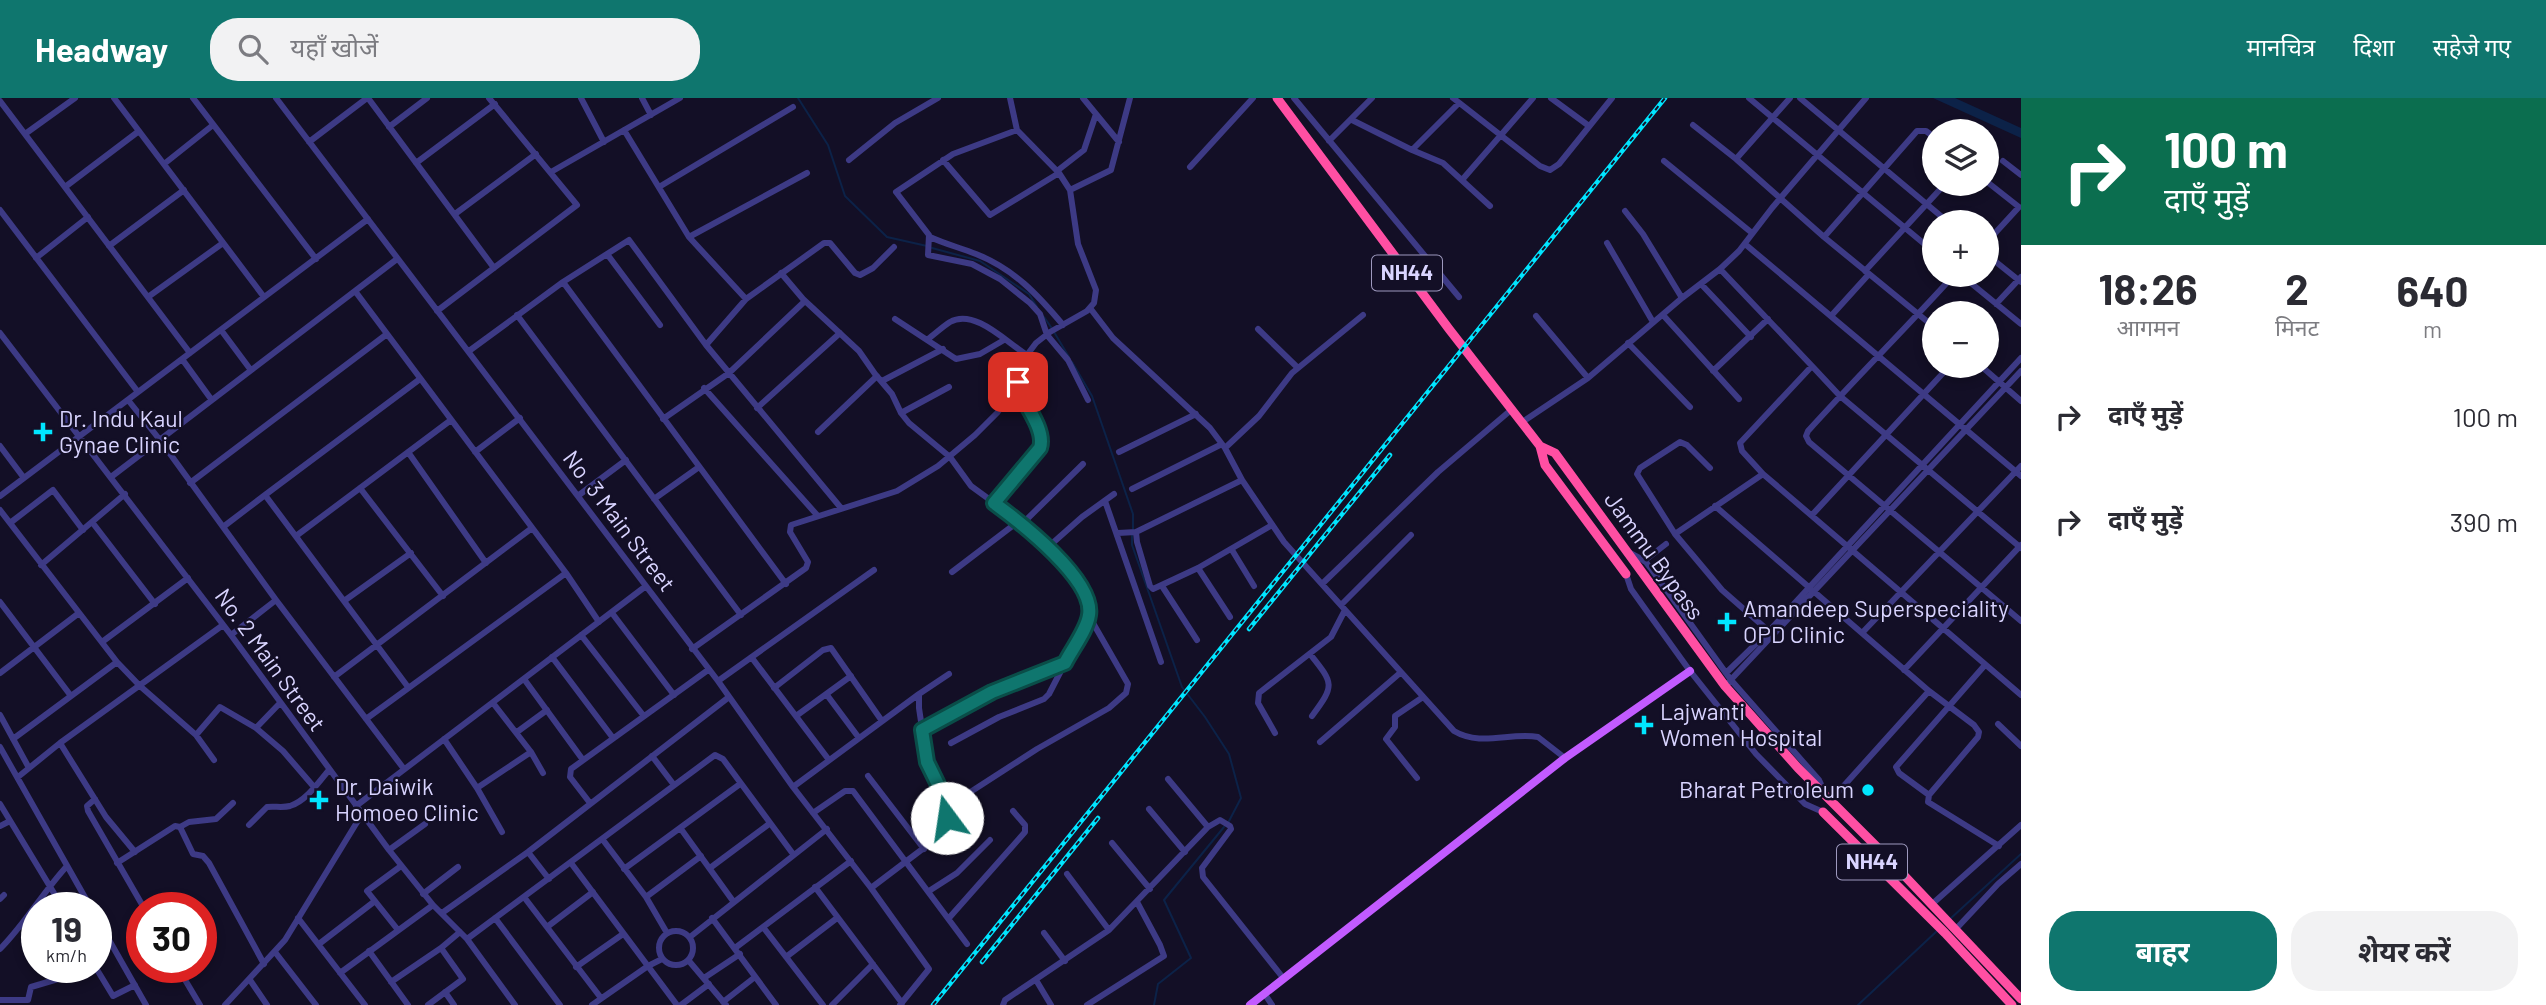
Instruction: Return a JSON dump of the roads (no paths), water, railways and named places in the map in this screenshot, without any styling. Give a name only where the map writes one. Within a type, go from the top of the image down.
[{"type":"highway","name":"Jammu Bypass","points":[[1277,98],[1540,446],[1545,465],[1626,574]]},
{"type":"highway","name":"Jammu Bypass","points":[[1540,446],[1555,453],[1728,683],[1783,751],[1932,906],[2010,1005]]},
{"type":"highway","name":"Jammu Bypass","points":[[1823,811],[1922,912],[1951,930],[2021,997]]},
{"type":"main road","points":[[1250,1005],[1565,758],[1690,671]]},
{"type":"street","points":[[25,134],[75,98]]},
{"type":"street","points":[[114,98],[264,297]]},
{"type":"street","points":[[193,98],[316,259]]},
{"type":"street","name":"No. 3 Main Street","points":[[276,98],[579,495],[929,969],[901,1004]]},
{"type":"street","points":[[309,142],[367,98],[494,268]]},
{"type":"street","points":[[389,127],[427,98]]},
{"type":"street","points":[[437,311],[576,205],[489,98]]},
{"type":"street","points":[[581,98],[604,142]]},
{"type":"street","points":[[642,98],[651,115]]},
{"type":"street","points":[[551,172],[680,98]]},
{"type":"street","points":[[849,160],[895,123],[938,98]]},
{"type":"street","points":[[692,649],[786,584],[808,565],[790,532],[793,524],[904,487],[950,457],[984,426],[1016,386],[1027,355],[1048,334],[1094,303],[1096,290],[1079,251],[1070,190],[1058,172],[1017,130],[1010,98]]},
{"type":"street","points":[[1083,98],[1119,142]]},
{"type":"street","points":[[1070,190],[1111,170],[1129,98]]},
{"type":"street","points":[[1190,167],[1253,98]]},
{"type":"street","points":[[1294,98],[1459,297]]},
{"type":"street","points":[[1329,141],[1372,98]]},
{"type":"street","points":[[1462,180],[1533,98]]},
{"type":"street","points":[[1551,98],[1589,126]]},
{"type":"street","points":[[1412,150],[1456,101],[1540,166],[1550,170],[1559,164],[1612,98]]},
{"type":"street","points":[[1749,98],[1922,242]]},
{"type":"street","points":[[1736,159],[1790,98]]},
{"type":"street","points":[[1800,98],[1932,210]]},
{"type":"street","points":[[1521,423],[1588,378],[1720,269],[1745,244],[1866,98]]},
{"type":"street","points":[[0,101],[190,353]]},
{"type":"street","points":[[416,163],[495,104]]},
{"type":"street","points":[[659,187],[793,107]]},
{"type":"street","points":[[943,160],[990,215],[1058,172],[1084,150],[1096,114]]},
{"type":"street","points":[[1352,120],[1443,163],[1490,206]]},
{"type":"street","points":[[164,164],[213,125]]},
{"type":"street","points":[[1693,125],[1922,317]]},
{"type":"street","points":[[624,130],[690,237],[746,299]]},
{"type":"street","points":[[1017,130],[953,154],[896,192],[930,239],[974,253],[1011,272],[1039,296],[1062,326]]},
{"type":"street","points":[[65,187],[139,131]]},
{"type":"street","points":[[1824,237],[1917,131],[1922,131]]},
{"type":"street","points":[[455,214],[536,154]]},
{"type":"street","points":[[1664,161],[1752,233]]},
{"type":"street","points":[[2003,161],[2021,175]]},
{"type":"street","points":[[690,237],[807,173]]},
{"type":"street","points":[[109,246],[184,190]]},
{"type":"street","points":[[1999,191],[2020,208],[1999,230]]},
{"type":"street","points":[[1831,316],[1934,196]]},
{"type":"street","points":[[0,210],[138,392]]},
{"type":"street","points":[[1625,211],[1638,227],[1682,298]]},
{"type":"street","points":[[36,258],[88,217]]},
{"type":"street","points":[[0,496],[368,219]]},
{"type":"street","points":[[930,239],[927,251],[929,256],[972,264],[1000,279],[1034,307],[1048,334],[1068,360],[1088,400]]},
{"type":"street","points":[[469,351],[563,282],[629,240],[706,345],[841,508]]},
{"type":"street","points":[[706,345],[746,299],[827,242],[855,273],[860,275],[873,268],[894,247]]},
{"type":"street","points":[[148,297],[223,243]]},
{"type":"street","points":[[1607,243],[1653,322]]},
{"type":"street","points":[[1745,244],[1962,428],[2019,471],[1862,633]]},
{"type":"street","points":[[607,254],[660,325]]},
{"type":"street","points":[[111,477],[397,259]]},
{"type":"street","points":[[1999,264],[2020,280],[1999,301]]},
{"type":"street","points":[[1720,269],[1840,396],[2021,547],[1904,670]]},
{"type":"street","points":[[781,274],[805,301],[859,351],[892,394],[909,423],[950,457],[971,486],[1020,522],[1078,578],[1089,600],[1089,616],[1044,699],[999,717],[951,743]]},
{"type":"street","points":[[563,282],[786,584]]},
{"type":"street","points":[[1701,284],[1751,337]]},
{"type":"street","points":[[1943,287],[1806,436],[1809,442],[2021,621]]},
{"type":"street","points":[[1975,287],[1992,301]]},
{"type":"street","points":[[355,291],[566,573],[599,622]]},
{"type":"street","points":[[663,419],[729,373],[805,301]]},
{"type":"street","points":[[1999,306],[2021,324]]},
{"type":"street","points":[[1090,308],[1114,338],[1196,414],[1223,446],[1272,525],[1454,731],[1483,739],[1538,737],[1565,758]]},
{"type":"street","points":[[517,315],[741,615]]},
{"type":"street","points":[[1132,489],[1223,446],[1259,416],[1298,368],[1363,315]]},
{"type":"street","points":[[1663,315],[1739,398]]},
{"type":"street","points":[[1536,316],[1588,378]]},
{"type":"street","points":[[895,319],[959,360],[980,354],[1004,340]]},
{"type":"street","points":[[928,339],[950,322],[967,319],[984,324],[1027,355]]},
{"type":"street","points":[[1713,371],[1768,319]]},
{"type":"street","points":[[1258,329],[1298,368]]},
{"type":"street","points":[[221,330],[250,369]]},
{"type":"street","points":[[757,408],[840,333]]},
{"type":"street","name":"No. 2 Main Street","points":[[0,334],[231,635],[401,866],[423,894],[467,939],[514,1005]]},
{"type":"street","points":[[190,483],[387,334]]},
{"type":"street","points":[[1628,344],[1690,407]]},
{"type":"street","points":[[818,432],[879,378],[933,356],[943,349]]},
{"type":"street","points":[[1728,683],[1771,633],[1962,428],[2021,358]]},
{"type":"street","points":[[182,359],[211,399]]},
{"type":"street","points":[[1812,366],[1740,443],[1742,451],[1763,474],[2018,692],[2021,684]]},
{"type":"street","points":[[1962,428],[2021,371]]},
{"type":"street","points":[[1812,515],[1938,378]]},
{"type":"street","points":[[1995,378],[2021,401]]},
{"type":"street","points":[[223,527],[420,379]]},
{"type":"street","points":[[994,503],[1040,448],[1042,442],[1037,426],[1016,386]]},
{"type":"street","points":[[901,412],[949,387]]},
{"type":"street","points":[[704,388],[817,515]]},
{"type":"street","points":[[128,400],[404,769]]},
{"type":"street","points":[[1322,584],[1438,471],[1511,410]]},
{"type":"street","points":[[1119,452],[1196,414]]},
{"type":"street","points":[[475,452],[520,418]]},
{"type":"street","points":[[296,536],[451,420]]},
{"type":"street","points":[[1710,468],[1687,445],[1680,442],[1638,470],[1638,478],[1675,534],[1722,590],[1771,633]]},
{"type":"street","points":[[0,446],[24,478]]},
{"type":"street","points":[[408,452],[486,563]]},
{"type":"street","points":[[579,495],[626,460]]},
{"type":"street","points":[[952,572],[1020,522],[1083,464]]},
{"type":"street","points":[[654,499],[699,467]]},
{"type":"street","points":[[1675,534],[1763,474]]},
{"type":"street","points":[[1121,533],[1135,532],[1242,480]]},
{"type":"street","points":[[360,488],[443,596]]},
{"type":"street","points":[[10,523],[53,490],[83,530]]},
{"type":"street","points":[[1047,548],[1114,494]]},
{"type":"street","points":[[41,565],[125,495]]},
{"type":"street","points":[[265,495],[408,687]]},
{"type":"street","points":[[1105,500],[1121,533],[1142,611],[1161,662]]},
{"type":"street","points":[[1715,506],[1904,670],[1974,725],[1979,733],[1929,795],[1928,800],[1999,846]]},
{"type":"street","points":[[0,510],[117,662],[196,735],[214,760]]},
{"type":"street","points":[[92,522],[155,604]]},
{"type":"street","points":[[1135,532],[1150,588],[1162,586],[1198,568],[1272,525]]},
{"type":"street","points":[[334,677],[532,528]]},
{"type":"street","points":[[1275,733],[1263,715],[1257,697],[1331,637],[1343,608],[1411,536]]},
{"type":"street","points":[[1644,561],[1666,544]]},
{"type":"street","points":[[1232,550],[1254,586]]},
{"type":"street","points":[[1628,552],[1644,561],[1726,673],[1728,683]]},
{"type":"street","points":[[344,601],[411,553]]},
{"type":"street","points":[[1198,568],[1230,617]]},
{"type":"street","points":[[718,681],[874,570]]},
{"type":"street","points":[[366,719],[566,573]]},
{"type":"street","points":[[1626,574],[1631,589],[1690,671],[1773,772],[1805,804],[1823,811]]},
{"type":"street","points":[[102,642],[188,578]]},
{"type":"street","points":[[356,806],[646,586]]},
{"type":"street","points":[[1162,586],[1197,640]]},
{"type":"street","points":[[231,635],[276,600]]},
{"type":"street","points":[[0,602],[71,696]]},
{"type":"street","points":[[612,613],[674,695]]},
{"type":"street","points":[[0,673],[79,614]]},
{"type":"street","points":[[871,888],[940,834],[950,809],[958,800],[1037,749],[1109,708],[1126,693],[1126,679],[1089,616]]},
{"type":"street","points":[[24,772],[223,625]]},
{"type":"street","points":[[1726,673],[1771,633]]},
{"type":"street","points":[[581,635],[643,715]]},
{"type":"street","points":[[774,688],[828,648],[833,651],[882,721]]},
{"type":"street","points":[[1310,654],[1323,670],[1330,686],[1327,696],[1312,716]]},
{"type":"street","points":[[552,657],[613,738]]},
{"type":"street","points":[[752,658],[829,760]]},
{"type":"street","points":[[13,739],[117,662]]},
{"type":"street","points":[[922,730],[992,692],[1065,663]]},
{"type":"street","points":[[1929,795],[1899,773],[1896,767],[1985,665]]},
{"type":"street","points":[[590,803],[569,773],[643,715],[708,670]]},
{"type":"street","points":[[1320,742],[1400,673]]},
{"type":"street","points":[[793,787],[949,674]]},
{"type":"street","points":[[796,716],[850,676]]},
{"type":"street","points":[[524,678],[583,760]]},
{"type":"street","points":[[1828,797],[1929,691]]},
{"type":"street","points":[[919,694],[927,762],[950,809]]},
{"type":"street","points":[[827,695],[859,738]]},
{"type":"street","points":[[442,913],[528,852],[729,697]]},
{"type":"street","points":[[1417,778],[1391,748],[1386,736],[1395,727],[1394,718],[1423,697]]},
{"type":"street","points":[[256,728],[280,703]]},
{"type":"street","points":[[493,703],[517,732],[543,773]]},
{"type":"street","points":[[196,735],[218,708],[222,707],[256,728],[283,751],[314,787]]},
{"type":"street","points":[[517,732],[547,710]]},
{"type":"street","points":[[0,715],[68,866],[83,892]]},
{"type":"street","points":[[1998,724],[2021,746]]},
{"type":"street","points":[[444,739],[502,832]]},
{"type":"street","points":[[60,743],[117,832],[135,852]]},
{"type":"street","points":[[0,747],[24,772]]},
{"type":"street","points":[[477,788],[531,752]]},
{"type":"street","points":[[467,939],[715,755],[723,759],[793,854]]},
{"type":"street","points":[[652,756],[674,785]]},
{"type":"street","points":[[249,825],[264,808],[292,805],[329,770]]},
{"type":"street","points":[[868,776],[924,849]]},
{"type":"street","points":[[1168,779],[1208,827]]},
{"type":"street","points":[[624,869],[740,784]]},
{"type":"street","points":[[813,813],[845,791],[853,791],[967,944]]},
{"type":"street","points":[[95,799],[87,806],[88,811],[134,892]]},
{"type":"street","points":[[117,863],[175,827],[189,822],[216,819],[233,803]]},
{"type":"street","points":[[0,804],[54,892]]},
{"type":"street","points":[[1149,809],[1185,852]]},
{"type":"street","points":[[949,918],[1025,832],[1025,825],[1013,811]]},
{"type":"street","points":[[225,1005],[275,952],[362,814]]},
{"type":"street","points":[[1003,1005],[1005,1000],[1109,930],[1208,827],[1218,820],[1231,829],[1202,868],[1203,877],[1284,979]]},
{"type":"street","points":[[0,826],[10,821]]},
{"type":"street","points":[[389,850],[425,824]]},
{"type":"street","points":[[710,868],[769,824]]},
{"type":"street","points":[[1932,906],[2021,825]]},
{"type":"street","points":[[180,827],[192,855],[203,856],[209,863],[264,964]]},
{"type":"street","points":[[681,829],[733,901]]},
{"type":"street","points":[[690,937],[827,829]]},
{"type":"street","points":[[603,840],[646,897],[667,933]]},
{"type":"street","points":[[929,891],[957,873],[990,840]]},
{"type":"street","points":[[1112,843],[1150,889]]},
{"type":"street","points":[[528,852],[549,879]]},
{"type":"street","points":[[646,897],[701,856]]},
{"type":"street","points":[[704,978],[763,928],[851,861]]},
{"type":"street","points":[[570,863],[679,1005],[709,984]]},
{"type":"street","points":[[1951,930],[2021,864]]},
{"type":"street","points":[[0,949],[19,930],[50,885],[68,866]]},
{"type":"street","points":[[398,930],[367,891],[401,866]]},
{"type":"street","points":[[423,894],[458,867]]},
{"type":"street","points":[[1067,874],[1109,930]]},
{"type":"street","points":[[815,887],[901,1004]]},
{"type":"street","points":[[547,927],[593,892]]},
{"type":"street","points":[[524,897],[601,998]]},
{"type":"street","points":[[319,944],[375,901]]},
{"type":"street","points":[[1087,1005],[1099,1002],[1164,956],[1137,902]]},
{"type":"street","points":[[340,973],[433,905]]},
{"type":"street","points":[[298,918],[365,1005]]},
{"type":"street","points":[[495,918],[560,1005]]},
{"type":"street","points":[[712,918],[776,1005]]},
{"type":"street","points":[[786,957],[837,918]]},
{"type":"street","points":[[763,928],[823,1005]]},
{"type":"street","points":[[677,930],[690,937],[694,951],[689,961],[681,966],[671,965],[662,959],[660,940],[667,933],[677,930]]},
{"type":"street","points":[[391,982],[460,932]]},
{"type":"street","points":[[1044,933],[1065,961]]},
{"type":"street","points":[[576,967],[623,934]]},
{"type":"street","points":[[112,945],[146,1005]]},
{"type":"street","points":[[428,1005],[463,979],[440,948]]},
{"type":"street","points":[[369,951],[408,1005]]},
{"type":"street","points":[[275,952],[314,1002],[304,1005]]},
{"type":"street","points":[[592,1005],[662,959]]},
{"type":"street","points":[[689,961],[725,1003],[755,977]]},
{"type":"street","points":[[832,1005],[873,964]]},
{"type":"street","points":[[250,980],[267,1005]]},
{"type":"street","points":[[1036,980],[1051,1005]]},
{"type":"street","points":[[0,1000],[28,1000],[31,987],[44,983]]},
{"type":"street","points":[[105,983],[113,996],[135,985]]},
{"type":"street","points":[[187,983],[200,1005]]},
{"type":"street","points":[[445,992],[454,1005]]},
{"type":"street","points":[[1264,993],[1272,1005]]},
{"type":"water","points":[[1933,98],[1955,98],[2021,128],[2021,138],[1999,128],[1999,119],[1979,119]]},
{"type":"waterway","points":[[798,98],[828,145],[845,196],[887,237],[927,246]]},
{"type":"waterway","points":[[932,248],[980,261],[1029,294],[1037,307]]},
{"type":"waterway","points":[[1044,317],[1051,327]]},
{"type":"waterway","points":[[1054,332],[1069,357]]},
{"type":"waterway","points":[[1072,362],[1092,396],[1133,514],[1133,529]]},
{"type":"waterway","points":[[1132,535],[1132,545],[1182,687],[1229,754],[1241,798],[1228,823]]},
{"type":"waterway","points":[[1154,1005],[1158,984],[1191,958],[1164,900],[1224,827]]},
{"type":"waterway","points":[[1950,919],[2021,854]]},
{"type":"waterway","points":[[1858,1005],[1938,930]]},
{"type":"railway","points":[[933,1005],[1665,98]]},
{"type":"railway","points":[[1249,629],[1390,455]]},
{"type":"railway","points":[[982,962],[1098,818]]},
{"type":"place","name":"Dr. Indu Kaul Gynae Clinic","points":[[43,432]]},
{"type":"place","name":"Amandeep Superspeciality OPD Clinic","points":[[1727,622]]},
{"type":"place","name":"Lajwanti Women Hospital","points":[[1644,725]]},
{"type":"place","name":"Bharat Petroleum","points":[[1868,790]]},
{"type":"place","name":"Dr. Daiwik Homoeo Clinic","points":[[319,800]]}]
